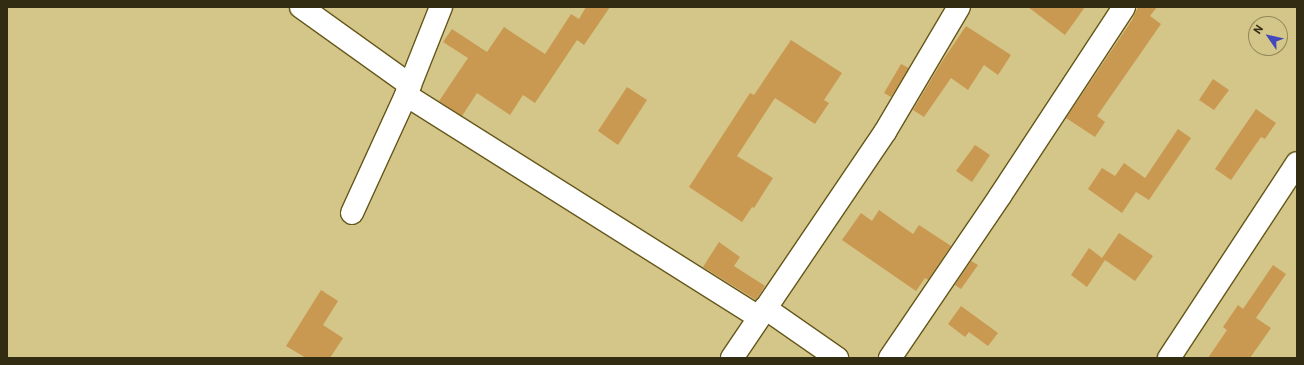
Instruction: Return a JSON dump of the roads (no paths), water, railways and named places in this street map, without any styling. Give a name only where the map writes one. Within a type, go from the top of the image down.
[{"type":"street","points":[[301,7],[408,90],[762,313],[837,358]]},
{"type":"street","points":[[352,212],[408,90],[441,7]]},
{"type":"street","points":[[890,358],[1000,196],[1124,7]]},
{"type":"street","points":[[732,358],[884,132],[953,9]]},
{"type":"street","points":[[1169,358],[1297,163]]}]
